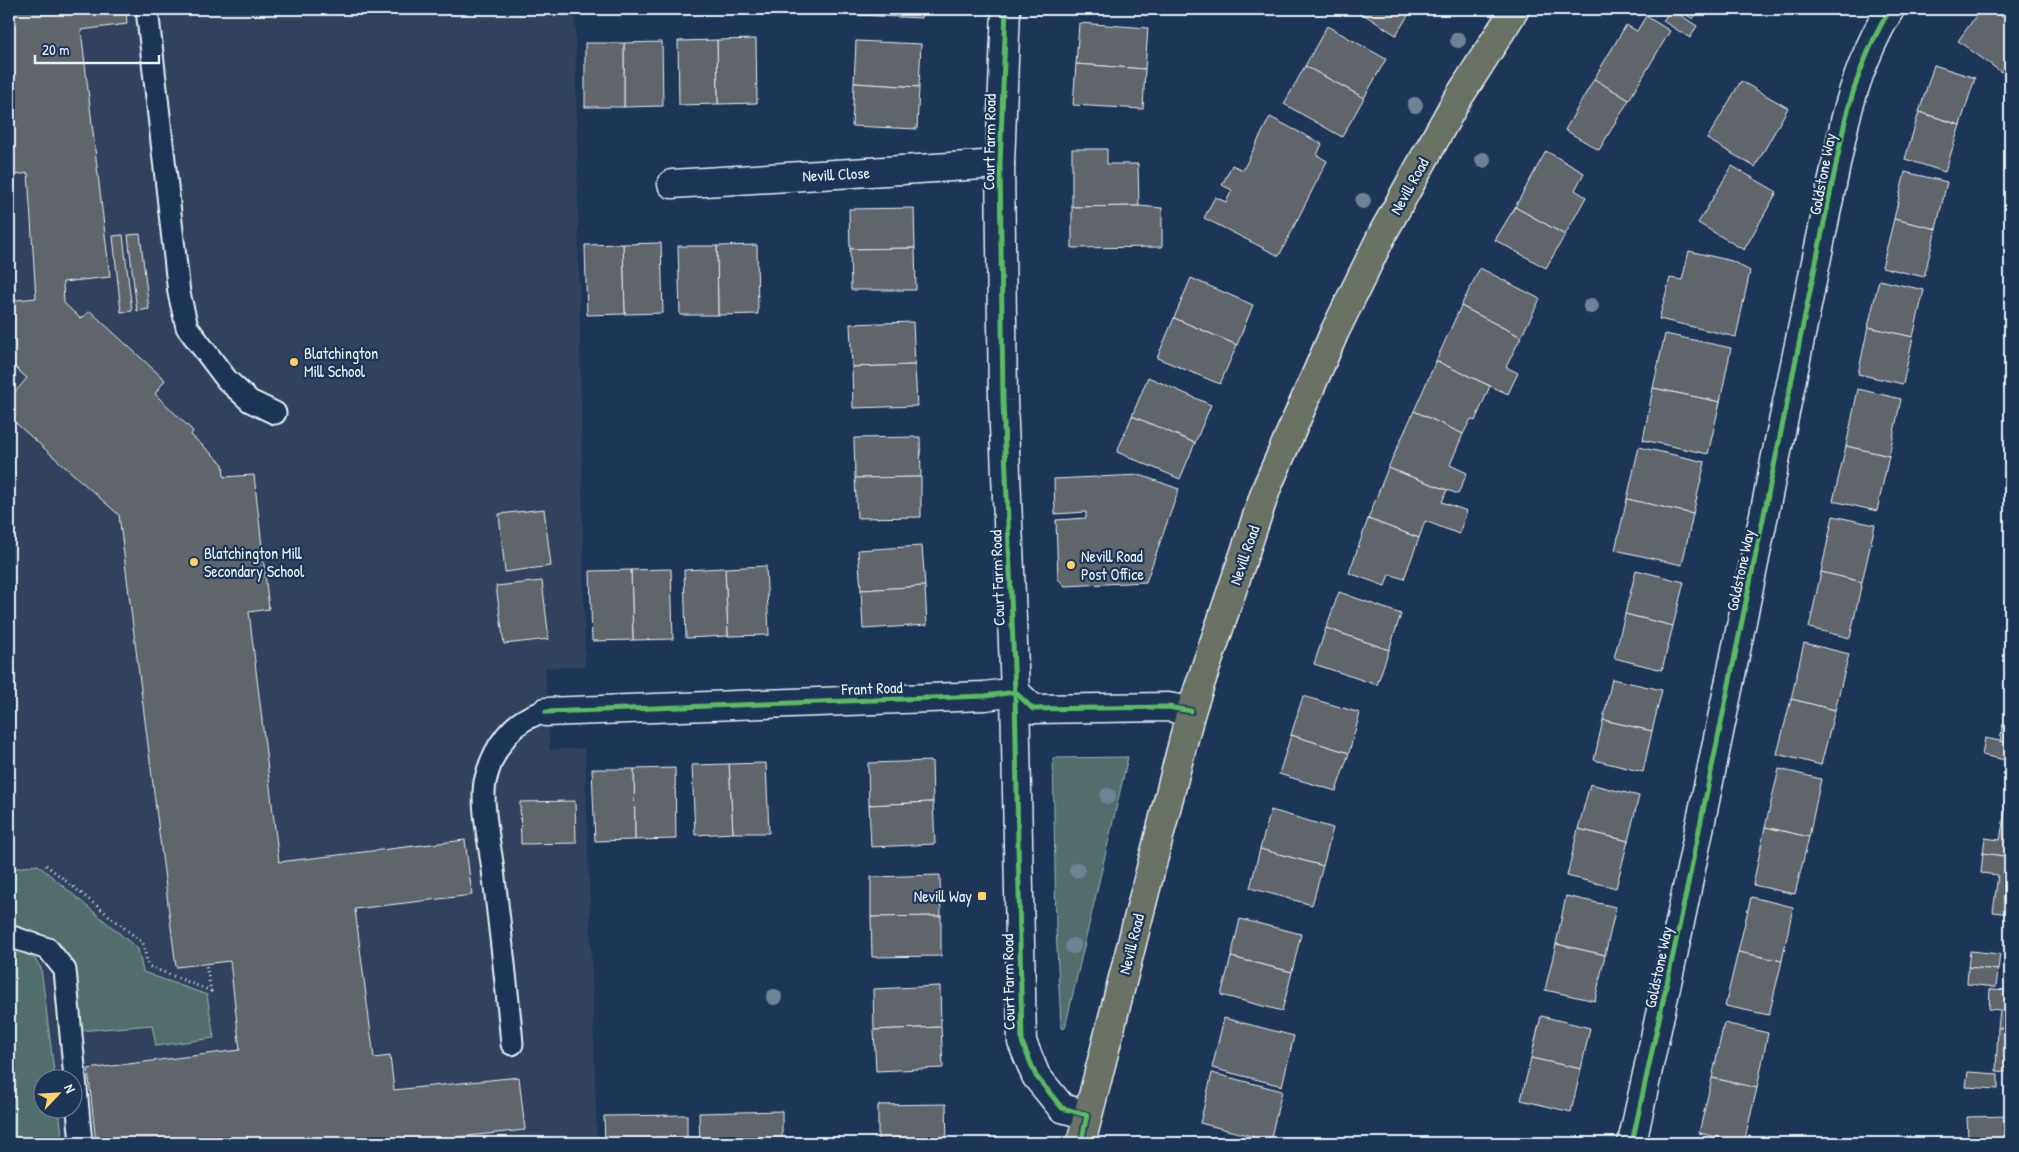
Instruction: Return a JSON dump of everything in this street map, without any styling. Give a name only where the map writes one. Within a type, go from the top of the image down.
[{"type":"main road","name":"Nevill Road","points":[[1081,1143],[1192,711],[1267,487],[1336,331],[1384,230],[1450,111],[1514,9]]},
{"type":"street","name":"Court Farm Road","points":[[1006,9],[1000,164],[1003,401],[1015,692],[1022,1042],[1036,1076],[1062,1108],[1087,1115]]},
{"type":"street","name":"Goldstone Way","points":[[1632,1143],[1680,922],[1845,121],[1854,88],[1876,31],[1890,9]]},
{"type":"street","name":"Nevill Close","points":[[672,184],[1000,164]]},
{"type":"street","points":[[1015,692],[1033,708],[1168,707],[1192,711]]},
{"type":"street","name":"Frant Road","points":[[546,712],[965,697],[1015,692]]},
{"type":"lane","points":[[148,9],[179,292],[187,327],[227,380],[250,401],[275,414]]},
{"type":"lane","points":[[512,1044],[506,977],[486,816],[485,784],[490,766],[506,737],[522,720],[546,712]]},
{"type":"lane","points":[[9,936],[48,949],[64,970],[81,1143]]},
{"type":"path","points":[[9,375],[16,367]]},
{"type":"path","points":[[46,864],[143,943],[148,966],[211,991],[206,964]]},
{"type":"shaded area","name":"Blatchington Mill School","points":[[9,9],[575,9],[585,666],[545,668],[550,750],[585,748],[597,1143],[9,1143]]},
{"type":"green space","points":[[1128,757],[1065,1028],[1063,1029],[1061,1026],[1056,929],[1053,758]]},
{"type":"green space","points":[[38,865],[138,949],[143,972],[207,995],[214,1038],[156,1046],[152,1025],[78,1031],[64,949],[58,941],[9,923],[9,869]]},
{"type":"green space","points":[[9,944],[35,959],[41,968],[54,1070],[32,1070],[32,1120],[60,1120],[63,1143],[9,1143]]},
{"type":"building","name":"Blatchington Mill Secondary School","points":[[9,9],[126,9],[127,24],[81,30],[110,277],[63,282],[64,303],[81,319],[90,311],[165,380],[155,394],[193,431],[191,435],[223,464],[224,477],[254,475],[269,609],[249,612],[279,862],[465,840],[472,895],[355,909],[374,1058],[390,1056],[394,1090],[519,1077],[525,1130],[420,1141],[420,1143],[96,1143],[88,1069],[240,1050],[230,961],[176,967],[119,515],[9,417],[9,399],[27,378],[9,362],[9,301],[36,298],[28,173],[9,176],[9,100],[15,100],[12,78],[9,79]]},
{"type":"building","points":[[858,9],[921,9],[921,18],[858,15]]},
{"type":"building","points":[[1355,9],[1412,9],[1396,35]]},
{"type":"building","points":[[1671,9],[1697,26],[1690,38],[1663,21]]},
{"type":"building","points":[[1677,9],[1699,9],[1693,19]]},
{"type":"building","points":[[1981,9],[1991,9],[2010,22],[2010,60],[2001,72],[1958,41]]},
{"type":"building","points":[[1991,9],[2010,9],[2010,22]]},
{"type":"building","points":[[1646,16],[1670,31],[1629,100],[1594,79],[1626,25],[1637,31]]},
{"type":"building","points":[[1079,23],[1148,28],[1145,69],[1076,64]]},
{"type":"building","points":[[1327,26],[1386,59],[1364,98],[1305,66]]},
{"type":"building","points":[[756,39],[757,103],[718,104],[717,40]]},
{"type":"building","points":[[717,40],[718,104],[679,105],[678,41]]},
{"type":"building","points":[[856,41],[921,44],[919,87],[854,83]]},
{"type":"building","points":[[662,42],[663,106],[624,107],[624,43]]},
{"type":"building","points":[[585,43],[624,43],[624,107],[585,107]]},
{"type":"building","points":[[1076,64],[1145,69],[1143,109],[1073,105]]},
{"type":"building","points":[[1934,65],[1975,78],[1960,125],[1919,112]]},
{"type":"building","points":[[1305,66],[1364,98],[1342,137],[1284,104]]},
{"type":"building","points":[[1594,79],[1629,100],[1599,150],[1565,130]]},
{"type":"building","points":[[1741,81],[1788,108],[1755,167],[1707,139]]},
{"type":"building","points":[[854,83],[919,87],[917,129],[852,126]]},
{"type":"building","points":[[1919,112],[1960,125],[1945,172],[1905,159]]},
{"type":"building","points":[[1270,117],[1322,144],[1317,155],[1327,161],[1279,256],[1204,218],[1215,197],[1226,202],[1232,190],[1222,185],[1232,165],[1243,170]]},
{"type":"building","points":[[1072,149],[1107,149],[1107,164],[1138,164],[1139,206],[1072,207]]},
{"type":"building","points":[[1546,151],[1584,173],[1575,190],[1586,197],[1565,235],[1515,207]]},
{"type":"building","points":[[1732,166],[1777,192],[1744,250],[1698,223]]},
{"type":"building","points":[[1905,172],[1947,182],[1936,229],[1894,219]]},
{"type":"building","points":[[1139,206],[1162,208],[1162,247],[1072,248],[1072,207]]},
{"type":"building","points":[[1515,207],[1565,235],[1546,268],[1495,240]]},
{"type":"building","points":[[914,208],[915,248],[850,249],[849,209]]},
{"type":"building","points":[[1894,219],[1936,229],[1924,277],[1882,267]]},
{"type":"building","points":[[140,234],[149,309],[137,311],[128,235]]},
{"type":"building","points":[[123,235],[132,311],[121,312],[113,236]]},
{"type":"building","points":[[661,243],[663,313],[625,314],[623,244]]},
{"type":"building","points":[[623,244],[625,314],[587,315],[585,245]]},
{"type":"building","points":[[757,245],[758,314],[718,315],[717,246]]},
{"type":"building","points":[[678,246],[717,246],[718,315],[680,315]]},
{"type":"building","points":[[915,248],[916,290],[851,290],[850,249]]},
{"type":"building","points":[[1689,251],[1732,261],[1750,271],[1736,337],[1659,319],[1670,278],[1682,280]]},
{"type":"building","points":[[1480,268],[1540,299],[1521,337],[1461,306]]},
{"type":"building","points":[[1191,278],[1253,305],[1237,345],[1174,318]]},
{"type":"building","points":[[1879,280],[1924,290],[1913,337],[1868,327]]},
{"type":"building","points":[[1461,306],[1521,337],[1506,367],[1518,373],[1508,394],[1436,361]]},
{"type":"building","points":[[1174,318],[1237,345],[1220,384],[1157,358]]},
{"type":"building","points":[[913,322],[915,365],[852,367],[850,324]]},
{"type":"building","points":[[1868,327],[1913,337],[1903,384],[1858,374]]},
{"type":"building","points":[[1665,334],[1731,348],[1720,402],[1653,388]]},
{"type":"building","points":[[1436,361],[1490,386],[1475,421],[1471,419],[1463,434],[1414,411]]},
{"type":"building","points":[[915,365],[917,406],[853,408],[852,367]]},
{"type":"building","points":[[1148,377],[1211,405],[1195,443],[1132,416]]},
{"type":"building","points":[[1653,388],[1720,402],[1708,454],[1643,440]]},
{"type":"building","points":[[1858,389],[1901,399],[1889,456],[1846,446]]},
{"type":"building","points":[[1414,411],[1463,434],[1450,465],[1467,473],[1458,494],[1388,468]]},
{"type":"building","points":[[1132,416],[1195,443],[1180,479],[1117,452]]},
{"type":"building","points":[[920,437],[921,477],[855,478],[854,438]]},
{"type":"building","points":[[1846,446],[1889,456],[1877,511],[1833,501]]},
{"type":"building","points":[[1639,447],[1705,462],[1693,514],[1627,499]]},
{"type":"building","points":[[1388,468],[1447,490],[1442,502],[1467,511],[1459,534],[1425,521],[1419,538],[1368,519]]},
{"type":"building","points":[[1140,475],[1179,489],[1146,582],[1065,586],[1058,579],[1056,520],[1086,518],[1086,512],[1055,514],[1054,479]]},
{"type":"building","points":[[921,477],[921,517],[857,518],[855,478]]},
{"type":"building","points":[[1627,499],[1693,514],[1682,565],[1615,550]]},
{"type":"building","points":[[544,509],[551,566],[505,572],[499,514]]},
{"type":"building","points":[[1833,516],[1875,525],[1862,582],[1821,572]]},
{"type":"building","points":[[1368,519],[1419,538],[1404,579],[1389,574],[1385,586],[1349,573]]},
{"type":"building","points":[[922,546],[925,586],[861,590],[858,550]]},
{"type":"building","points":[[766,566],[769,635],[728,636],[725,568]]},
{"type":"building","points":[[725,568],[728,636],[686,638],[684,570]]},
{"type":"building","points":[[671,569],[673,639],[633,640],[631,570]]},
{"type":"building","points":[[631,570],[633,640],[592,641],[590,571]]},
{"type":"building","points":[[1636,570],[1684,582],[1673,626],[1625,614]]},
{"type":"building","points":[[1821,572],[1862,582],[1850,638],[1809,628]]},
{"type":"building","points":[[542,581],[549,639],[504,644],[496,586]]},
{"type":"building","points":[[925,586],[927,625],[863,629],[861,590]]},
{"type":"building","points":[[1339,592],[1401,614],[1389,650],[1326,628]]},
{"type":"building","points":[[1625,614],[1673,626],[1662,670],[1614,658]]},
{"type":"building","points":[[1326,628],[1389,650],[1377,685],[1314,664]]},
{"type":"building","points":[[1804,643],[1849,654],[1835,710],[1791,699]]},
{"type":"building","points":[[1612,679],[1662,690],[1652,731],[1603,720]]},
{"type":"building","points":[[1303,696],[1360,713],[1349,753],[1291,735]]},
{"type":"building","points":[[1791,699],[1835,710],[1821,765],[1777,754]]},
{"type":"building","points":[[1603,720],[1652,731],[1643,772],[1594,760]]},
{"type":"building","points":[[2003,724],[2010,725],[2010,743],[2000,741]]},
{"type":"building","points":[[1291,735],[1349,753],[1336,791],[1279,774]]},
{"type":"building","points":[[1985,738],[2010,743],[2010,761],[1982,755]]},
{"type":"building","points":[[932,761],[933,802],[869,805],[868,763]]},
{"type":"building","points":[[766,763],[769,833],[733,833],[729,764]]},
{"type":"building","points":[[729,764],[733,833],[695,835],[692,765]]},
{"type":"building","points":[[675,768],[676,839],[635,840],[634,769]]},
{"type":"building","points":[[592,769],[634,769],[635,840],[595,841]]},
{"type":"building","points":[[1779,769],[1821,779],[1809,837],[1765,827]]},
{"type":"building","points":[[1590,784],[1639,796],[1628,841],[1578,829]]},
{"type":"building","points":[[2007,800],[2010,800],[2010,857],[1983,853],[1985,838],[2000,840]]},
{"type":"building","points":[[575,801],[576,843],[521,844],[520,802]]},
{"type":"building","points":[[933,802],[935,844],[871,847],[869,805]]},
{"type":"building","points":[[1271,810],[1333,828],[1323,866],[1260,849]]},
{"type":"building","points":[[1765,827],[1809,837],[1795,894],[1753,885]]},
{"type":"building","points":[[1578,829],[1628,841],[1616,888],[1567,876]]},
{"type":"building","points":[[1260,849],[1323,866],[1312,905],[1250,888]]},
{"type":"building","points":[[1983,853],[2010,857],[2010,914],[1993,912],[1998,875],[1981,873]]},
{"type":"building","points":[[940,875],[941,916],[871,917],[871,877]]},
{"type":"building","points":[[1566,896],[1616,907],[1605,955],[1556,944]]},
{"type":"building","points":[[1751,897],[1793,907],[1782,961],[1738,952]]},
{"type":"building","points":[[941,916],[941,956],[872,957],[871,917]]},
{"type":"building","points":[[1240,919],[1301,934],[1292,972],[1231,957]]},
{"type":"building","points":[[2010,922],[2010,958],[2005,957]]},
{"type":"building","points":[[1556,944],[1605,955],[1595,1001],[1545,990]]},
{"type":"building","points":[[1970,951],[2000,954],[1998,970],[1968,967]]},
{"type":"building","points":[[1738,952],[1782,961],[1769,1015],[1725,1006]]},
{"type":"building","points":[[1231,957],[1292,972],[1282,1011],[1221,995]]},
{"type":"building","points":[[1968,967],[1998,970],[1996,987],[1967,984]]},
{"type":"building","points":[[940,986],[941,1027],[874,1030],[873,989]]},
{"type":"building","points":[[1990,989],[2010,990],[2010,1029],[1998,1028],[2000,1010],[1989,1009]]},
{"type":"building","points":[[1541,1016],[1590,1028],[1581,1069],[1531,1058]]},
{"type":"building","points":[[1224,1018],[1294,1036],[1282,1086],[1212,1068]]},
{"type":"building","points":[[1724,1023],[1768,1033],[1757,1088],[1712,1078]]},
{"type":"building","points":[[941,1027],[943,1068],[876,1071],[874,1030]]},
{"type":"building","points":[[1998,1028],[2010,1029],[2010,1072],[1996,1071]]},
{"type":"building","points":[[1531,1058],[1581,1069],[1571,1112],[1521,1100]]},
{"type":"building","points":[[1968,1072],[1998,1074],[1998,1089],[1966,1087]]},
{"type":"building","points":[[1212,1073],[1282,1091],[1270,1141],[1200,1123]]},
{"type":"building","points":[[1712,1078],[1757,1088],[1744,1143],[1699,1133]]},
{"type":"building","points":[[946,1104],[947,1142],[878,1143],[878,1105]]},
{"type":"building","points":[[782,1111],[782,1143],[700,1143],[699,1113]]},
{"type":"building","points":[[687,1115],[687,1143],[605,1143],[604,1116]]},
{"type":"building","points":[[2010,1116],[2010,1143],[1963,1143],[1962,1137],[1968,1137],[1967,1117]]},
{"type":"cycle path","points":[[1006,9],[1000,164],[1003,401],[1015,692],[1022,1042],[1036,1076],[1062,1108],[1087,1115],[1081,1143]]},
{"type":"cycle path","points":[[1632,1143],[1678,932],[1845,121],[1863,63],[1890,9]]},
{"type":"cycle path","points":[[546,712],[985,696],[1015,692],[1033,709],[1168,707],[1191,711]]},
{"type":"place","name":"Blatchington Mill School","points":[[294,362]]},
{"type":"place","name":"Blatchington Mill Secondary School","points":[[194,562]]},
{"type":"place","name":"Nevill Road Post Office","points":[[1071,565]]},
{"type":"place","name":"Nevill Way","points":[[982,896]]}]
